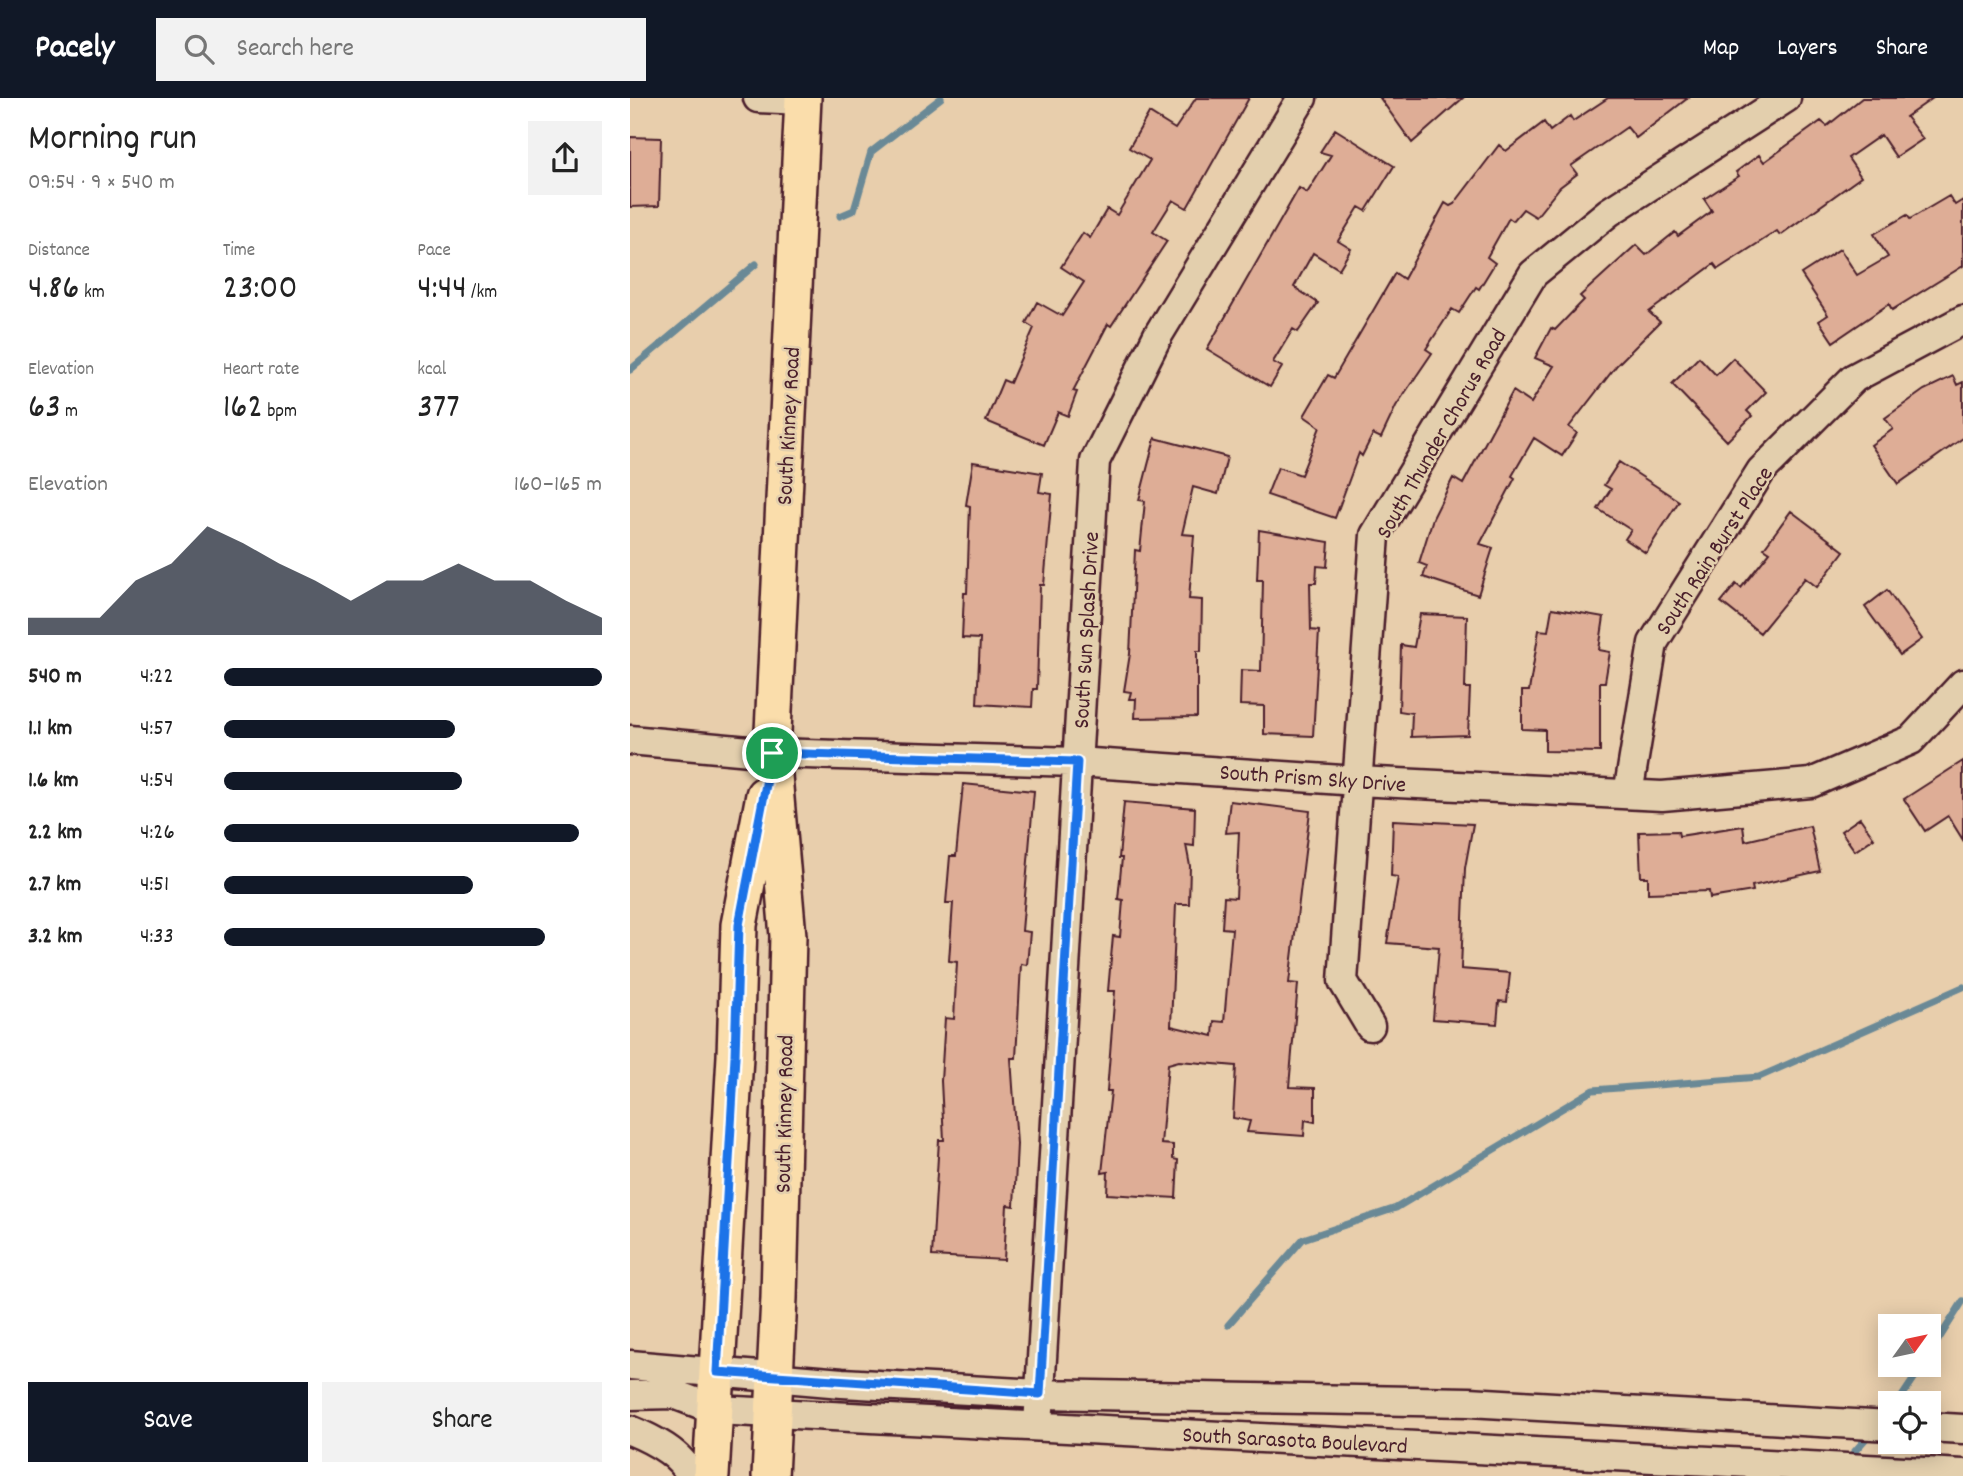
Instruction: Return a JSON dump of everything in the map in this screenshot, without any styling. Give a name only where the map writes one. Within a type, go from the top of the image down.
[{"type":"main road","name":"South Kinney Road","points":[[770,1476],[788,936],[772,753],[803,99]]},
{"type":"main road","name":"South Kinney Road","points":[[712,1476],[735,1056],[739,925],[772,753]]},
{"type":"street","points":[[758,98],[803,99]]},
{"type":"street","name":"South Sun Splash Drive","points":[[1038,1426],[1095,461],[1158,335],[1302,98]]},
{"type":"street","name":"South Thunder Chorus Road","points":[[1370,1026],[1343,981],[1375,535],[1533,274],[1609,212],[1786,98]]},
{"type":"street","name":"South Rain Burst Place","points":[[1628,794],[1653,643],[1761,471],[1854,378],[1963,320]]},
{"type":"street","name":"South Prism Sky Drive","points":[[630,740],[772,753],[1077,762],[1357,781],[1662,796],[1811,783],[1911,740],[1963,684]]},
{"type":"street","name":"South Sarasota Boulevard","points":[[639,1365],[775,1377],[1040,1394],[1469,1402],[1878,1425]]},
{"type":"street","name":"South Sarasota Boulevard","points":[[630,1395],[674,1394],[716,1410],[1963,1474]]},
{"type":"street","points":[[1941,1428],[1963,1429]]},
{"type":"street","points":[[630,1430],[667,1449],[691,1476]]},
{"type":"building","points":[[1196,98],[1249,98],[1187,208],[1173,200],[1153,232],[1167,241],[1111,326],[1108,324],[1073,391],[1077,392],[1068,416],[1058,412],[1044,445],[986,421],[1003,380],[1010,383],[1034,328],[1026,323],[1037,302],[1062,316],[1084,282],[1061,267],[1083,233],[1090,238],[1107,209],[1117,215],[1150,160],[1129,148],[1149,113],[1175,129]]},
{"type":"building","points":[[1380,98],[1463,98],[1412,143]]},
{"type":"building","points":[[1608,98],[1688,98],[1636,138],[1627,127],[1571,166],[1577,174],[1560,187],[1536,217],[1523,209],[1513,221],[1509,218],[1487,257],[1495,263],[1479,289],[1476,287],[1459,313],[1452,309],[1426,349],[1432,353],[1396,406],[1381,438],[1373,434],[1362,456],[1359,453],[1335,518],[1267,495],[1278,467],[1301,475],[1320,427],[1304,416],[1328,375],[1334,378],[1395,273],[1404,279],[1445,203],[1450,206],[1454,204],[1499,145],[1506,151],[1544,122],[1550,131],[1570,116],[1573,121]]},
{"type":"building","points":[[1862,98],[1933,98],[1906,117],[1923,139],[1896,157],[1881,135],[1848,158],[1861,177],[1780,235],[1777,231],[1718,269],[1714,264],[1649,312],[1660,322],[1617,365],[1569,427],[1577,433],[1562,456],[1534,438],[1512,476],[1515,478],[1480,544],[1493,548],[1478,595],[1423,577],[1427,566],[1419,563],[1433,518],[1453,478],[1463,484],[1513,391],[1531,403],[1554,366],[1535,358],[1551,328],[1555,330],[1584,300],[1580,296],[1636,245],[1646,255],[1675,232],[1678,236],[1712,211],[1704,199],[1739,176],[1736,172],[1759,155],[1764,162],[1821,121],[1827,126]]},
{"type":"building","points":[[1335,129],[1394,166],[1366,211],[1359,207],[1338,241],[1351,249],[1339,269],[1313,253],[1294,287],[1318,303],[1298,332],[1293,329],[1273,362],[1282,367],[1270,387],[1207,349],[1299,188],[1307,193],[1331,155],[1320,152]]},
{"type":"building","points":[[630,137],[661,138],[659,206],[630,207]]},
{"type":"building","points":[[1949,196],[1955,205],[1963,200],[1963,266],[1892,310],[1889,304],[1833,342],[1819,321],[1828,315],[1801,274],[1840,249],[1857,275],[1888,257],[1874,234],[1907,215],[1910,219]]},
{"type":"building","points":[[1699,357],[1716,375],[1733,358],[1766,392],[1747,411],[1752,416],[1727,441],[1672,384]]},
{"type":"building","points":[[1953,376],[1957,385],[1963,382],[1963,438],[1898,484],[1871,445],[1893,429],[1885,418],[1924,390]]},
{"type":"building","points":[[1155,438],[1227,457],[1218,494],[1193,487],[1182,534],[1194,535],[1189,599],[1202,600],[1201,651],[1197,651],[1197,717],[1135,718],[1136,699],[1129,699],[1131,692],[1124,691],[1130,654],[1135,550],[1140,551],[1145,501],[1139,500]]},
{"type":"building","points":[[973,462],[1042,473],[1039,492],[1052,494],[1044,585],[1040,585],[1037,689],[1033,689],[1032,707],[977,704],[980,639],[962,638],[964,593],[967,593],[970,506],[966,505]]},
{"type":"building","points":[[1619,462],[1679,501],[1646,553],[1625,539],[1631,530],[1598,509],[1611,489],[1604,485]]},
{"type":"building","points":[[1791,511],[1844,551],[1817,587],[1805,578],[1760,633],[1721,602],[1736,584],[1741,588],[1770,552],[1764,548]]},
{"type":"building","points":[[1259,530],[1329,542],[1327,567],[1317,566],[1316,583],[1310,583],[1311,630],[1319,631],[1313,736],[1264,734],[1264,706],[1240,705],[1241,670],[1261,671],[1263,580],[1257,580]]},
{"type":"building","points":[[1887,590],[1922,639],[1900,655],[1865,607]]},
{"type":"building","points":[[1552,608],[1604,617],[1599,650],[1610,652],[1605,682],[1600,682],[1600,752],[1545,751],[1545,730],[1522,729],[1522,691],[1529,691],[1539,630],[1548,631]]},
{"type":"building","points":[[1420,614],[1467,616],[1465,688],[1470,688],[1468,735],[1411,737],[1412,713],[1399,711],[1401,645],[1414,647]]},
{"type":"building","points":[[1963,761],[1963,840],[1948,816],[1925,831],[1904,799]]},
{"type":"building","points":[[963,784],[1034,791],[1022,931],[1030,932],[1027,965],[1021,964],[1016,1058],[1011,1058],[1017,1144],[1014,1206],[1007,1205],[1004,1260],[932,1256],[939,1140],[944,1140],[941,1081],[945,1018],[954,1019],[957,962],[949,961],[953,903],[946,903],[950,856],[956,856]]},
{"type":"building","points":[[1230,801],[1310,811],[1289,983],[1298,984],[1289,1087],[1315,1088],[1315,1122],[1305,1120],[1304,1136],[1247,1132],[1250,1121],[1233,1118],[1236,1066],[1179,1061],[1168,1064],[1161,1144],[1173,1145],[1173,1159],[1178,1160],[1176,1198],[1107,1194],[1108,1172],[1102,1173],[1111,1091],[1107,1091],[1115,991],[1108,991],[1113,936],[1120,937],[1123,900],[1118,899],[1122,858],[1119,858],[1124,802],[1195,808],[1194,846],[1186,845],[1190,866],[1189,904],[1176,904],[1171,1026],[1213,1036],[1214,1021],[1224,1022],[1232,929],[1222,928],[1224,897],[1236,898],[1239,832],[1226,833]]},
{"type":"building","points":[[1860,818],[1874,838],[1855,851],[1841,831]]},
{"type":"building","points":[[1393,820],[1473,824],[1465,868],[1461,969],[1510,973],[1507,1002],[1499,1001],[1497,1024],[1433,1019],[1439,947],[1387,943],[1398,877],[1391,876]]},
{"type":"building","points":[[1743,826],[1745,841],[1810,826],[1820,871],[1752,886],[1753,891],[1710,898],[1709,891],[1648,893],[1648,877],[1641,877],[1639,832],[1678,831],[1679,836]]},
{"type":"waterway","points":[[840,216],[854,210],[871,152],[941,98]]},
{"type":"waterway","points":[[630,370],[756,264]]},
{"type":"waterway","points":[[1228,1325],[1303,1239],[1396,1208],[1593,1090],[1759,1077],[1963,987]]},
{"type":"waterway","points":[[1941,1336],[1963,1301]]},
{"type":"waterway","points":[[1906,1391],[1915,1377]]},
{"type":"waterway","points":[[1846,1461],[1871,1433]]},
{"type":"route","points":[[772,753],[1077,762],[1040,1394],[842,1383],[717,1372],[735,1056],[739,925],[772,753]]}]
